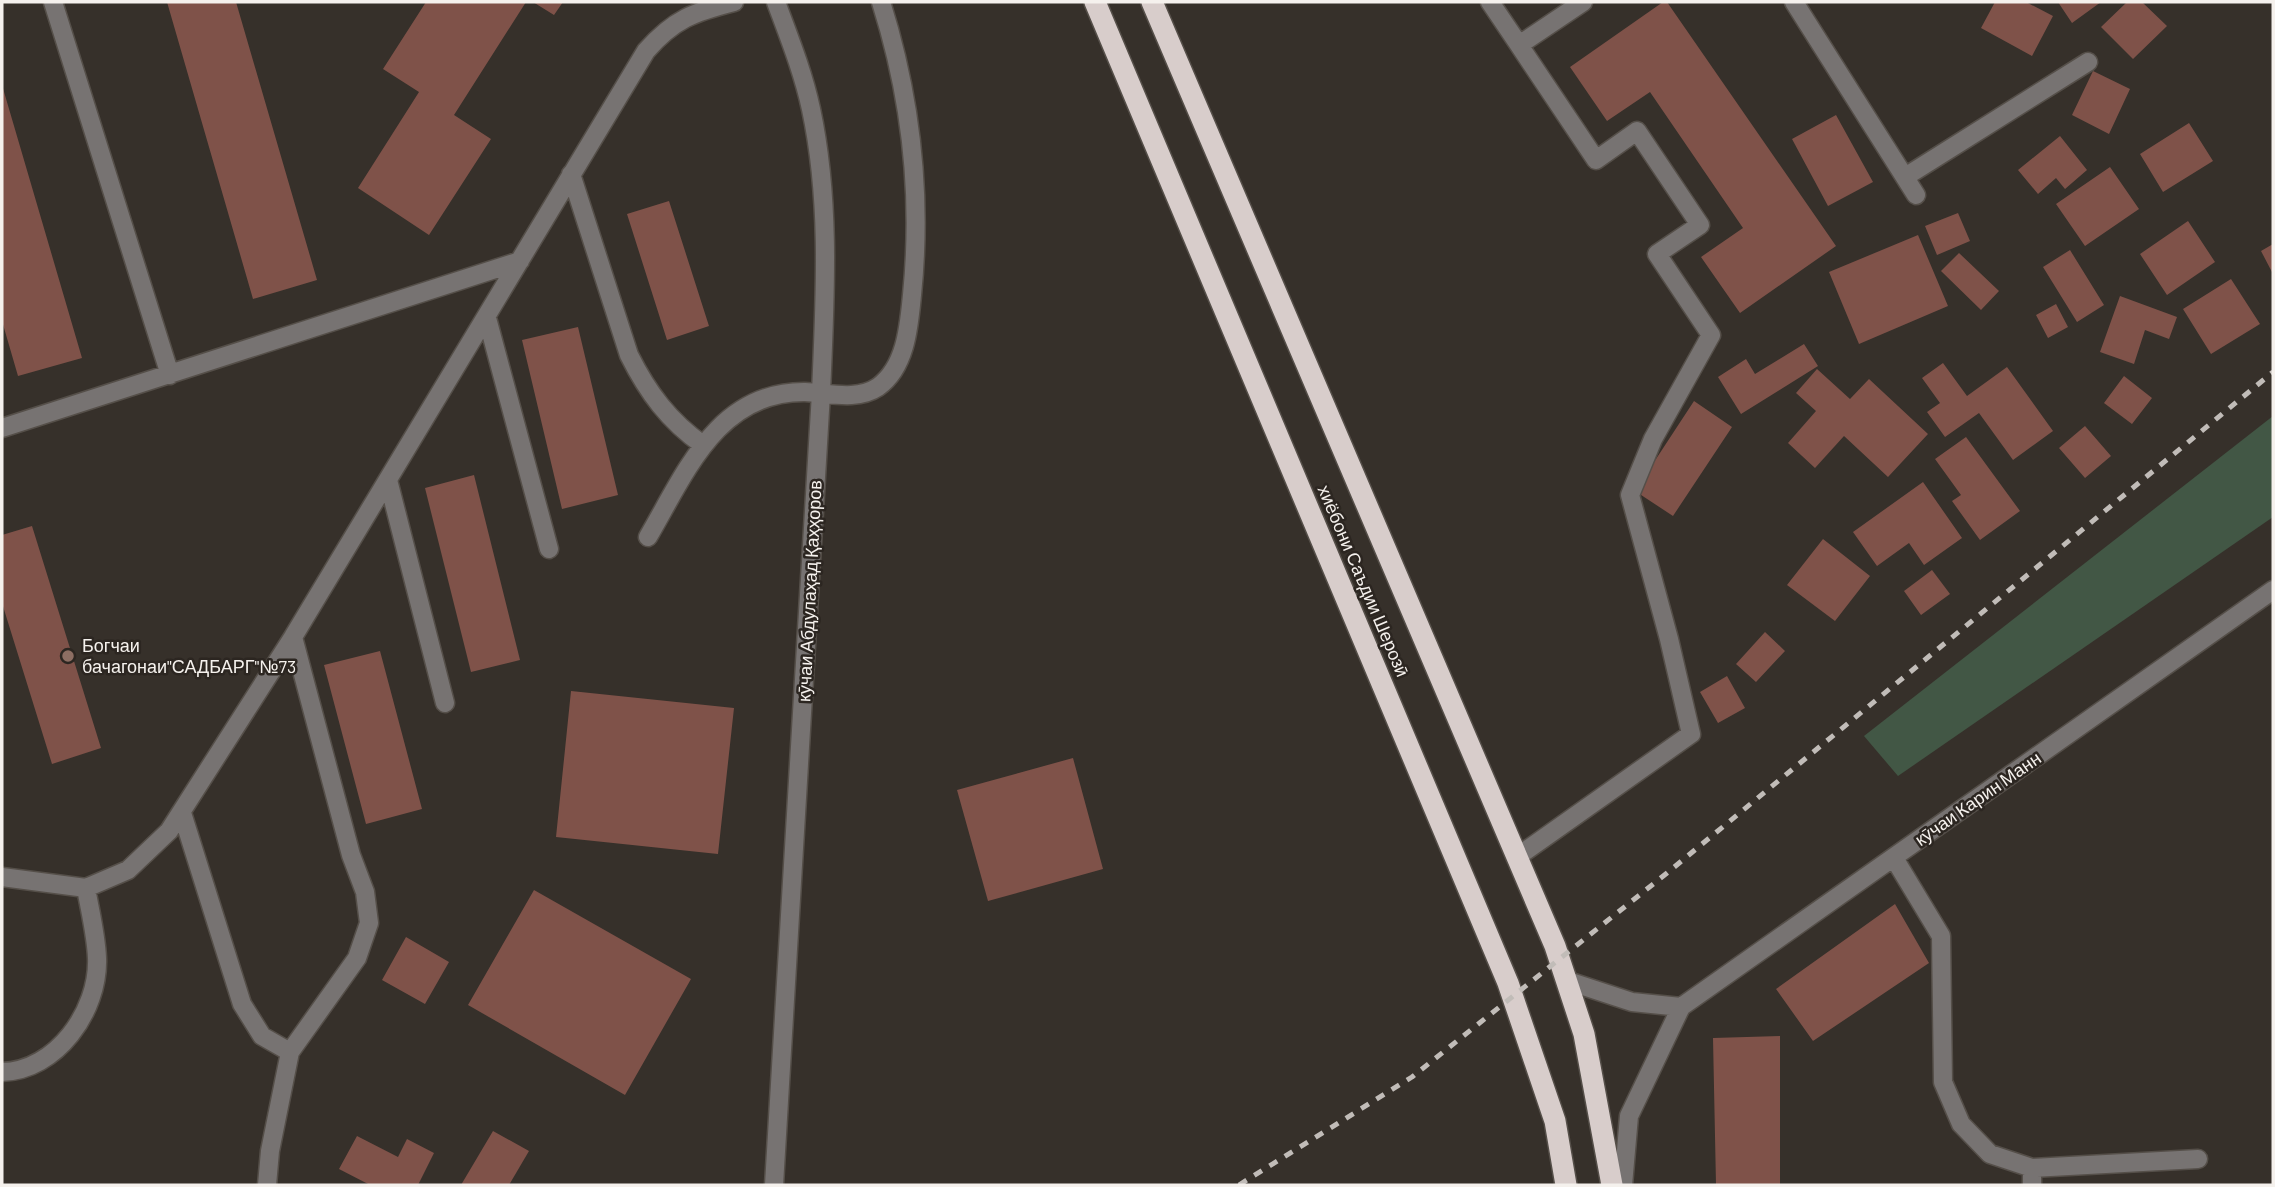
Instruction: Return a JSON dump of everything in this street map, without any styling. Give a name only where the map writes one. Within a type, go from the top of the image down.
[{"type":"highway","name":"хиёбони Саъдии Шерозӣ","points":[[1095,2],[1508,983],[1555,1121],[1566,1185]]},
{"type":"highway","name":"хиёбони Саъдии Шерозӣ","points":[[1152,2],[1568,981],[1584,1034],[1612,1185]]},
{"type":"street","points":[[53,2],[170,375]]},
{"type":"street","points":[[2,877],[86,888],[110,879],[143,859],[182,813],[293,637],[487,318],[629,76],[664,31],[681,18],[734,2]]},
{"type":"street","name":"кӯчаи Абдулаҳад Қаҳҳоров","points":[[774,1185],[821,393],[825,268],[818,152],[811,107],[776,2]]},
{"type":"street","points":[[648,537],[704,445],[726,419],[762,397],[784,392],[856,396],[880,386],[892,373],[904,349],[910,315],[917,205],[901,76],[881,2]]},
{"type":"street","points":[[1490,2],[1596,160],[1637,131],[1700,225],[1657,254],[1711,335],[1653,439],[1630,495],[1669,639],[1690,734],[1517,857]]},
{"type":"street","points":[[1519,45],[1583,2]]},
{"type":"street","points":[[1794,2],[1916,195]]},
{"type":"street","points":[[1905,177],[2088,62]]},
{"type":"street","points":[[571,174],[629,355],[641,379],[669,417],[704,445]]},
{"type":"street","points":[[2,428],[520,261]]},
{"type":"street","points":[[487,318],[549,549]]},
{"type":"street","points":[[388,480],[445,703]]},
{"type":"street","name":"кӯчаи Карин Манн","points":[[1623,1185],[1629,1116],[1681,1007],[2273,590]]},
{"type":"street","points":[[267,1185],[270,1151],[290,1052],[357,958],[369,923],[365,892],[351,855],[293,637]]},
{"type":"street","points":[[182,813],[242,1003],[262,1037],[290,1052]]},
{"type":"street","points":[[1894,858],[1941,936],[1942,1083],[1961,1124],[1990,1154],[2032,1177],[2198,1159]]},
{"type":"street","points":[[2,1072],[19,1072],[37,1065],[58,1049],[75,1027],[89,998],[97,959],[86,888]]},
{"type":"street","points":[[1568,981],[1632,1002],[1681,1007]]},
{"type":"green space","points":[[2273,416],[2273,517],[1898,776],[1864,736]]},
{"type":"building","points":[[167,2],[236,2],[317,280],[253,299]]},
{"type":"building","points":[[426,2],[526,2],[454,115],[491,139],[429,235],[358,188],[419,92],[383,69]]},
{"type":"building","points":[[533,2],[563,2],[554,15]]},
{"type":"building","points":[[1663,2],[1667,2],[1836,246],[1740,313],[1701,257],[1743,228],[1650,92],[1607,121],[1570,67]]},
{"type":"building","points":[[1995,2],[2026,2],[2053,16],[2032,56],[1981,28]]},
{"type":"building","points":[[2058,2],[2101,2],[2072,23]]},
{"type":"building","points":[[2127,2],[2142,2],[2167,26],[2133,59],[2101,27]]},
{"type":"building","points":[[2093,71],[2130,89],[2109,134],[2072,115]]},
{"type":"building","points":[[2,85],[82,358],[18,376],[2,321]]},
{"type":"building","points":[[1836,115],[1873,182],[1828,206],[1792,139]]},
{"type":"building","points":[[2189,123],[2213,161],[2163,192],[2140,154]]},
{"type":"building","points":[[2060,136],[2087,170],[2065,189],[2056,178],[2038,194],[2018,170]]},
{"type":"building","points":[[2110,167],[2139,209],[2085,246],[2056,204]]},
{"type":"building","points":[[669,201],[709,326],[667,340],[627,214]]},
{"type":"building","points":[[1958,213],[1970,241],[1937,255],[1925,226]]},
{"type":"building","points":[[2188,221],[2215,262],[2167,295],[2140,254]]},
{"type":"building","points":[[1918,235],[1948,306],[1859,344],[1829,272]]},
{"type":"building","points":[[2273,244],[2273,274],[2261,251]]},
{"type":"building","points":[[2070,250],[2104,305],[2077,322],[2043,267]]},
{"type":"building","points":[[1959,253],[1999,291],[1981,310],[1941,271]]},
{"type":"building","points":[[2231,279],[2260,324],[2211,354],[2183,309]]},
{"type":"building","points":[[2120,296],[2177,317],[2169,339],[2145,330],[2134,364],[2100,352]]},
{"type":"building","points":[[2056,304],[2068,327],[2048,338],[2036,315]]},
{"type":"building","points":[[578,327],[618,495],[562,509],[522,340]]},
{"type":"building","points":[[1804,344],[1818,366],[1741,414],[1718,377],[1746,359],[1755,374]]},
{"type":"building","points":[[1943,363],[1967,396],[2007,367],[2053,431],[2013,460],[1979,413],[1945,437],[1927,412],[1940,403],[1922,378]]},
{"type":"building","points":[[1817,369],[1850,399],[1869,379],[1928,434],[1888,477],[1844,436],[1815,468],[1788,443],[1816,411],[1796,393]]},
{"type":"building","points":[[2124,376],[2152,398],[2132,424],[2104,403]]},
{"type":"building","points":[[1694,401],[1732,427],[1673,516],[1635,491]]},
{"type":"building","points":[[2085,426],[2111,456],[2085,478],[2059,448]]},
{"type":"building","points":[[1966,437],[2020,511],[1980,540],[1952,501],[1961,495],[1935,459]]},
{"type":"building","points":[[474,475],[520,660],[471,672],[425,488]]},
{"type":"building","points":[[1923,482],[1962,538],[1924,565],[1909,543],[1877,566],[1853,532]]},
{"type":"building","points":[[32,526],[101,748],[52,764],[2,603],[2,535]]},
{"type":"building","points":[[1823,539],[1870,576],[1835,621],[1787,585]]},
{"type":"building","points":[[1932,570],[1950,594],[1921,615],[1904,591]]},
{"type":"building","points":[[1765,632],[1785,651],[1756,682],[1736,664]]},
{"type":"building","points":[[380,651],[422,809],[366,824],[324,665]]},
{"type":"building","points":[[1727,676],[1745,708],[1718,723],[1700,692]]},
{"type":"building","points":[[571,691],[734,708],[718,854],[556,837]]},
{"type":"building","points":[[1073,758],[1103,869],[988,901],[957,790]]},
{"type":"building","points":[[534,890],[691,979],[625,1095],[468,1005]]},
{"type":"building","points":[[1895,904],[1929,963],[1813,1041],[1776,989]]},
{"type":"building","points":[[406,937],[449,962],[425,1004],[382,980]]},
{"type":"building","points":[[1780,1036],[1780,1185],[1716,1185],[1713,1038]]},
{"type":"building","points":[[493,1131],[529,1151],[509,1185],[461,1185]]},
{"type":"building","points":[[357,1136],[398,1157],[407,1139],[434,1153],[418,1185],[370,1185],[339,1169]]},
{"type":"railway","points":[[1239,1185],[1412,1077],[1667,873],[2273,372]]},
{"type":"place","name":"Богчаи бачагонаи\"САДБАРГ\"№73","points":[[68,656]]}]
